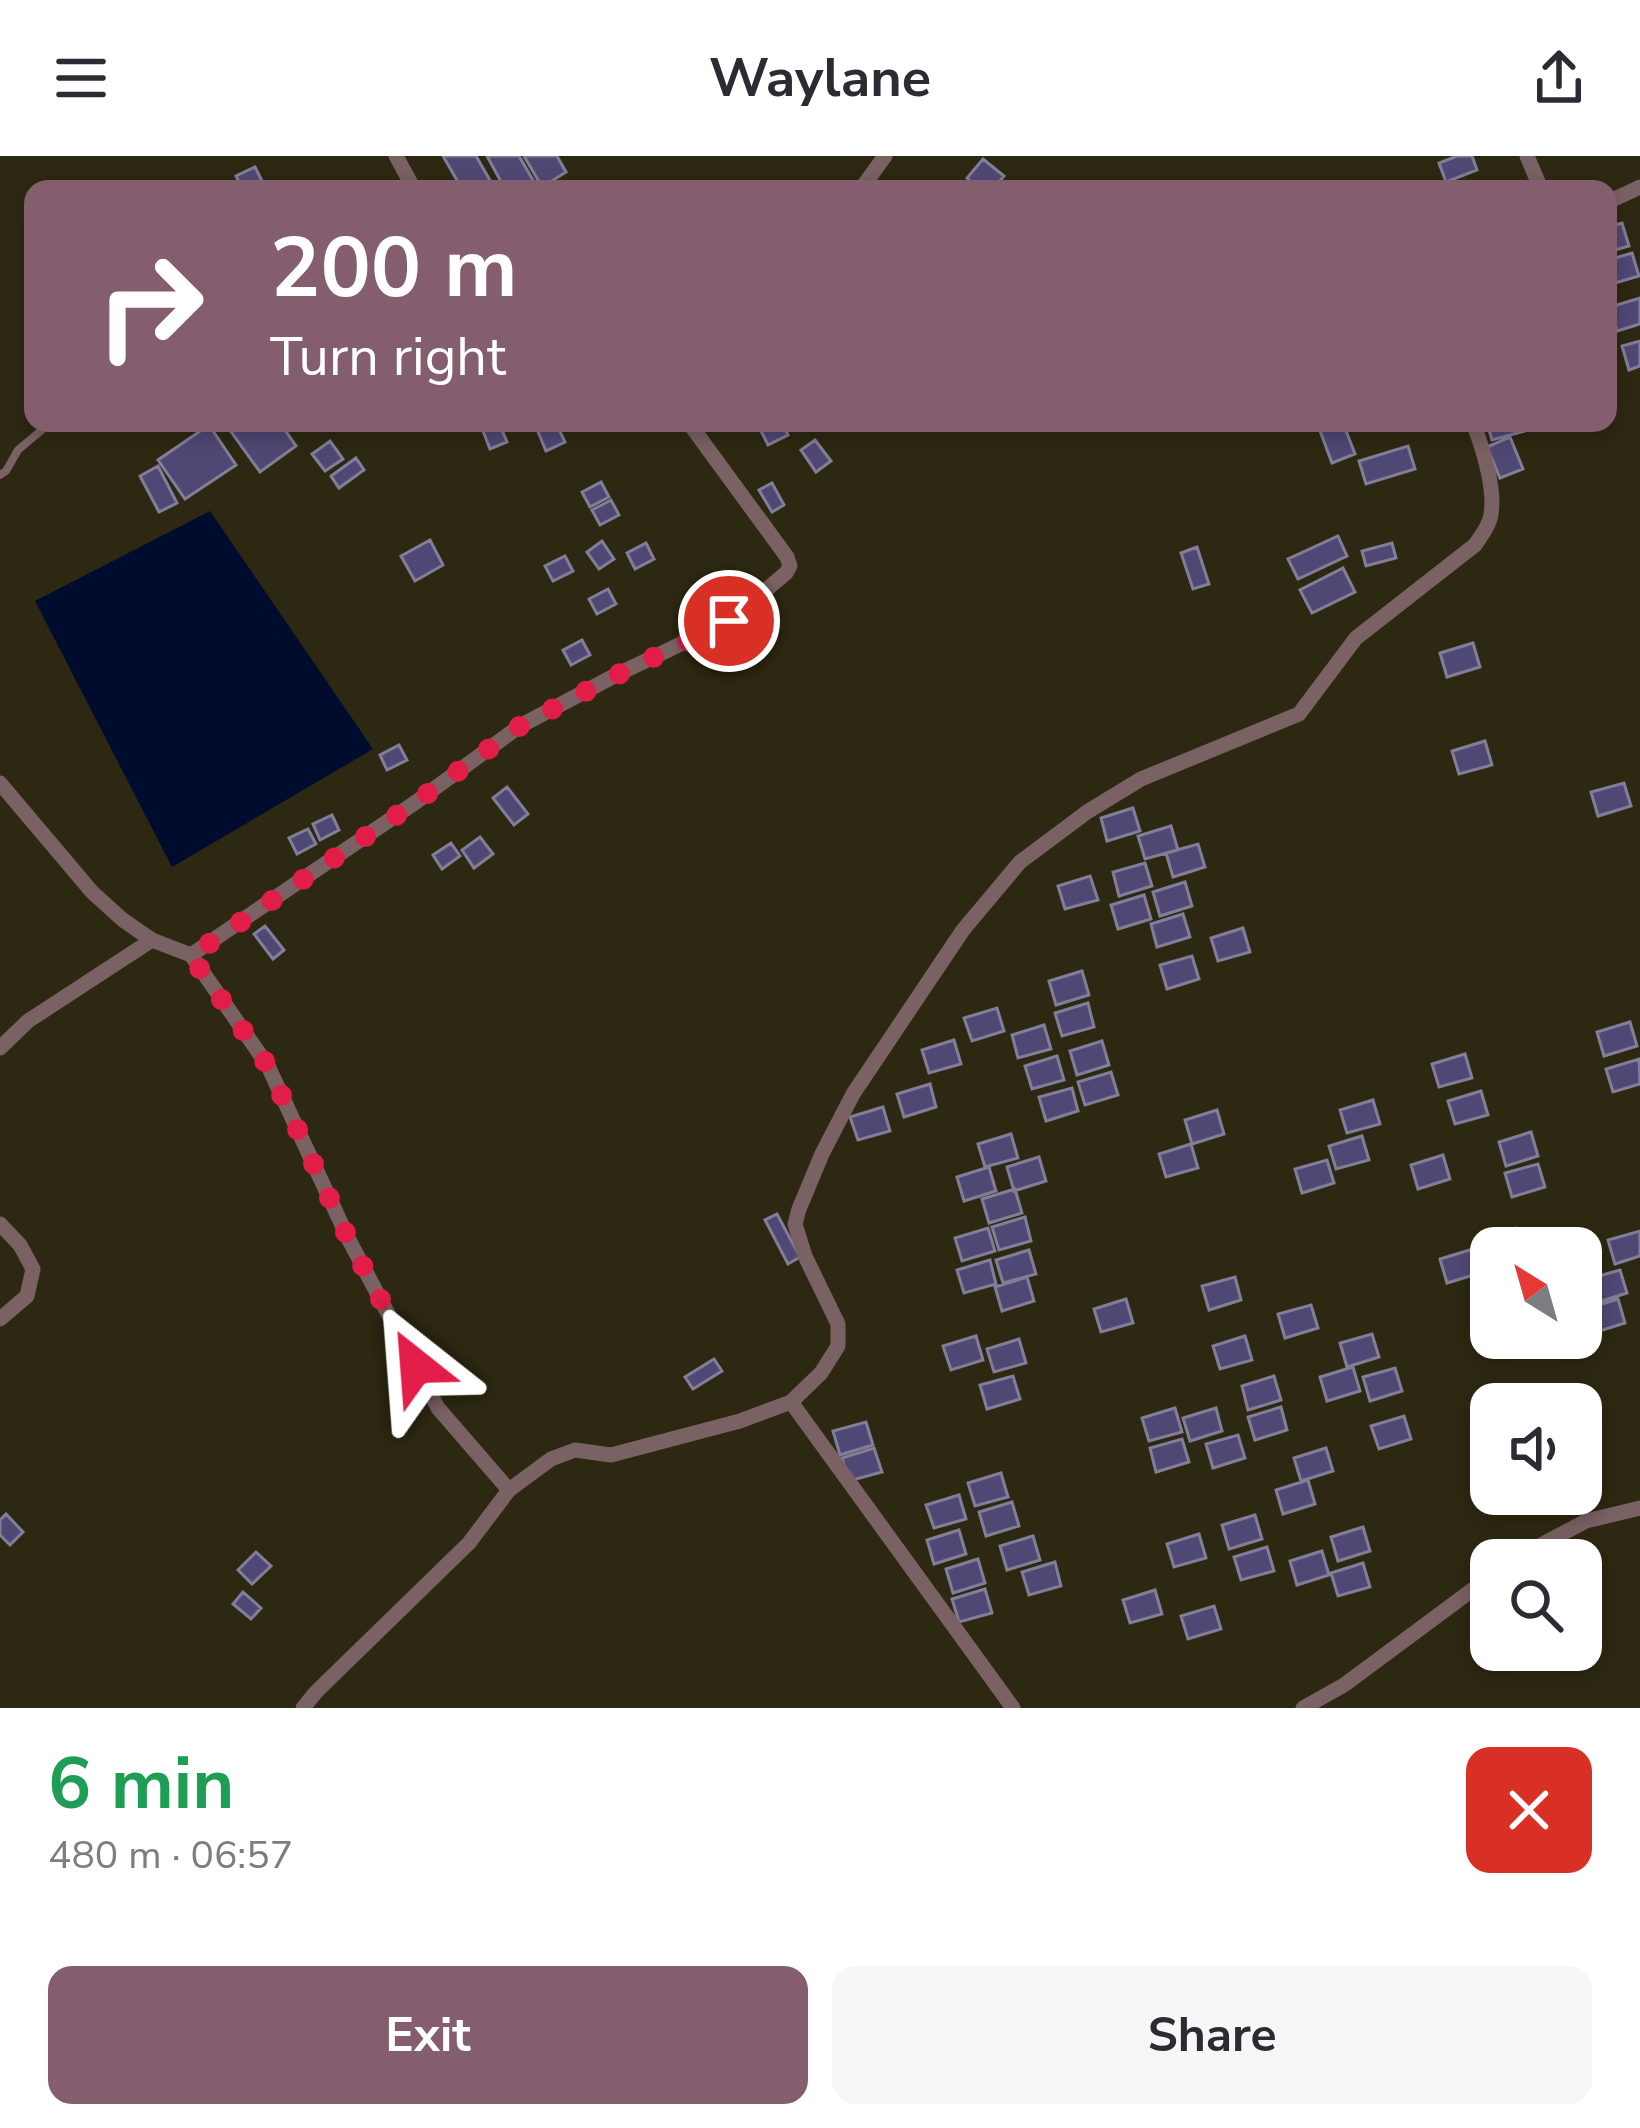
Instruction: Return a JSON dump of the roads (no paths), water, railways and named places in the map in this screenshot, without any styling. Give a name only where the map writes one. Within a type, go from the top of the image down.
[{"type":"street","points":[[191,956],[520,726],[729,621],[786,573],[787,556],[696,432]]},
{"type":"street","points":[[303,1708],[470,1543],[509,1490],[551,1459],[575,1450],[611,1455],[740,1421],[791,1402],[821,1372],[838,1346],[838,1324],[805,1256],[796,1224],[799,1209],[854,1094],[963,930],[1020,862],[1087,812],[1141,779],[1299,714],[1356,638],[1475,545],[1492,512],[1488,469],[1476,432]]},
{"type":"street","points":[[0,783],[92,892],[152,940],[191,956],[268,1066],[349,1240],[438,1408],[509,1490]]},
{"type":"street","points":[[0,1048],[28,1021],[152,940]]},
{"type":"street","points":[[0,1224],[20,1245],[33,1270],[27,1296],[0,1319]]},
{"type":"street","points":[[791,1402],[1013,1708]]},
{"type":"street","points":[[1553,1539],[1586,1522],[1640,1508]]},
{"type":"street","points":[[1303,1708],[1344,1685],[1470,1592]]},
{"type":"lane","points":[[0,475],[39,432]]},
{"type":"water","points":[[210,511],[373,749],[172,867],[35,601]]}]
